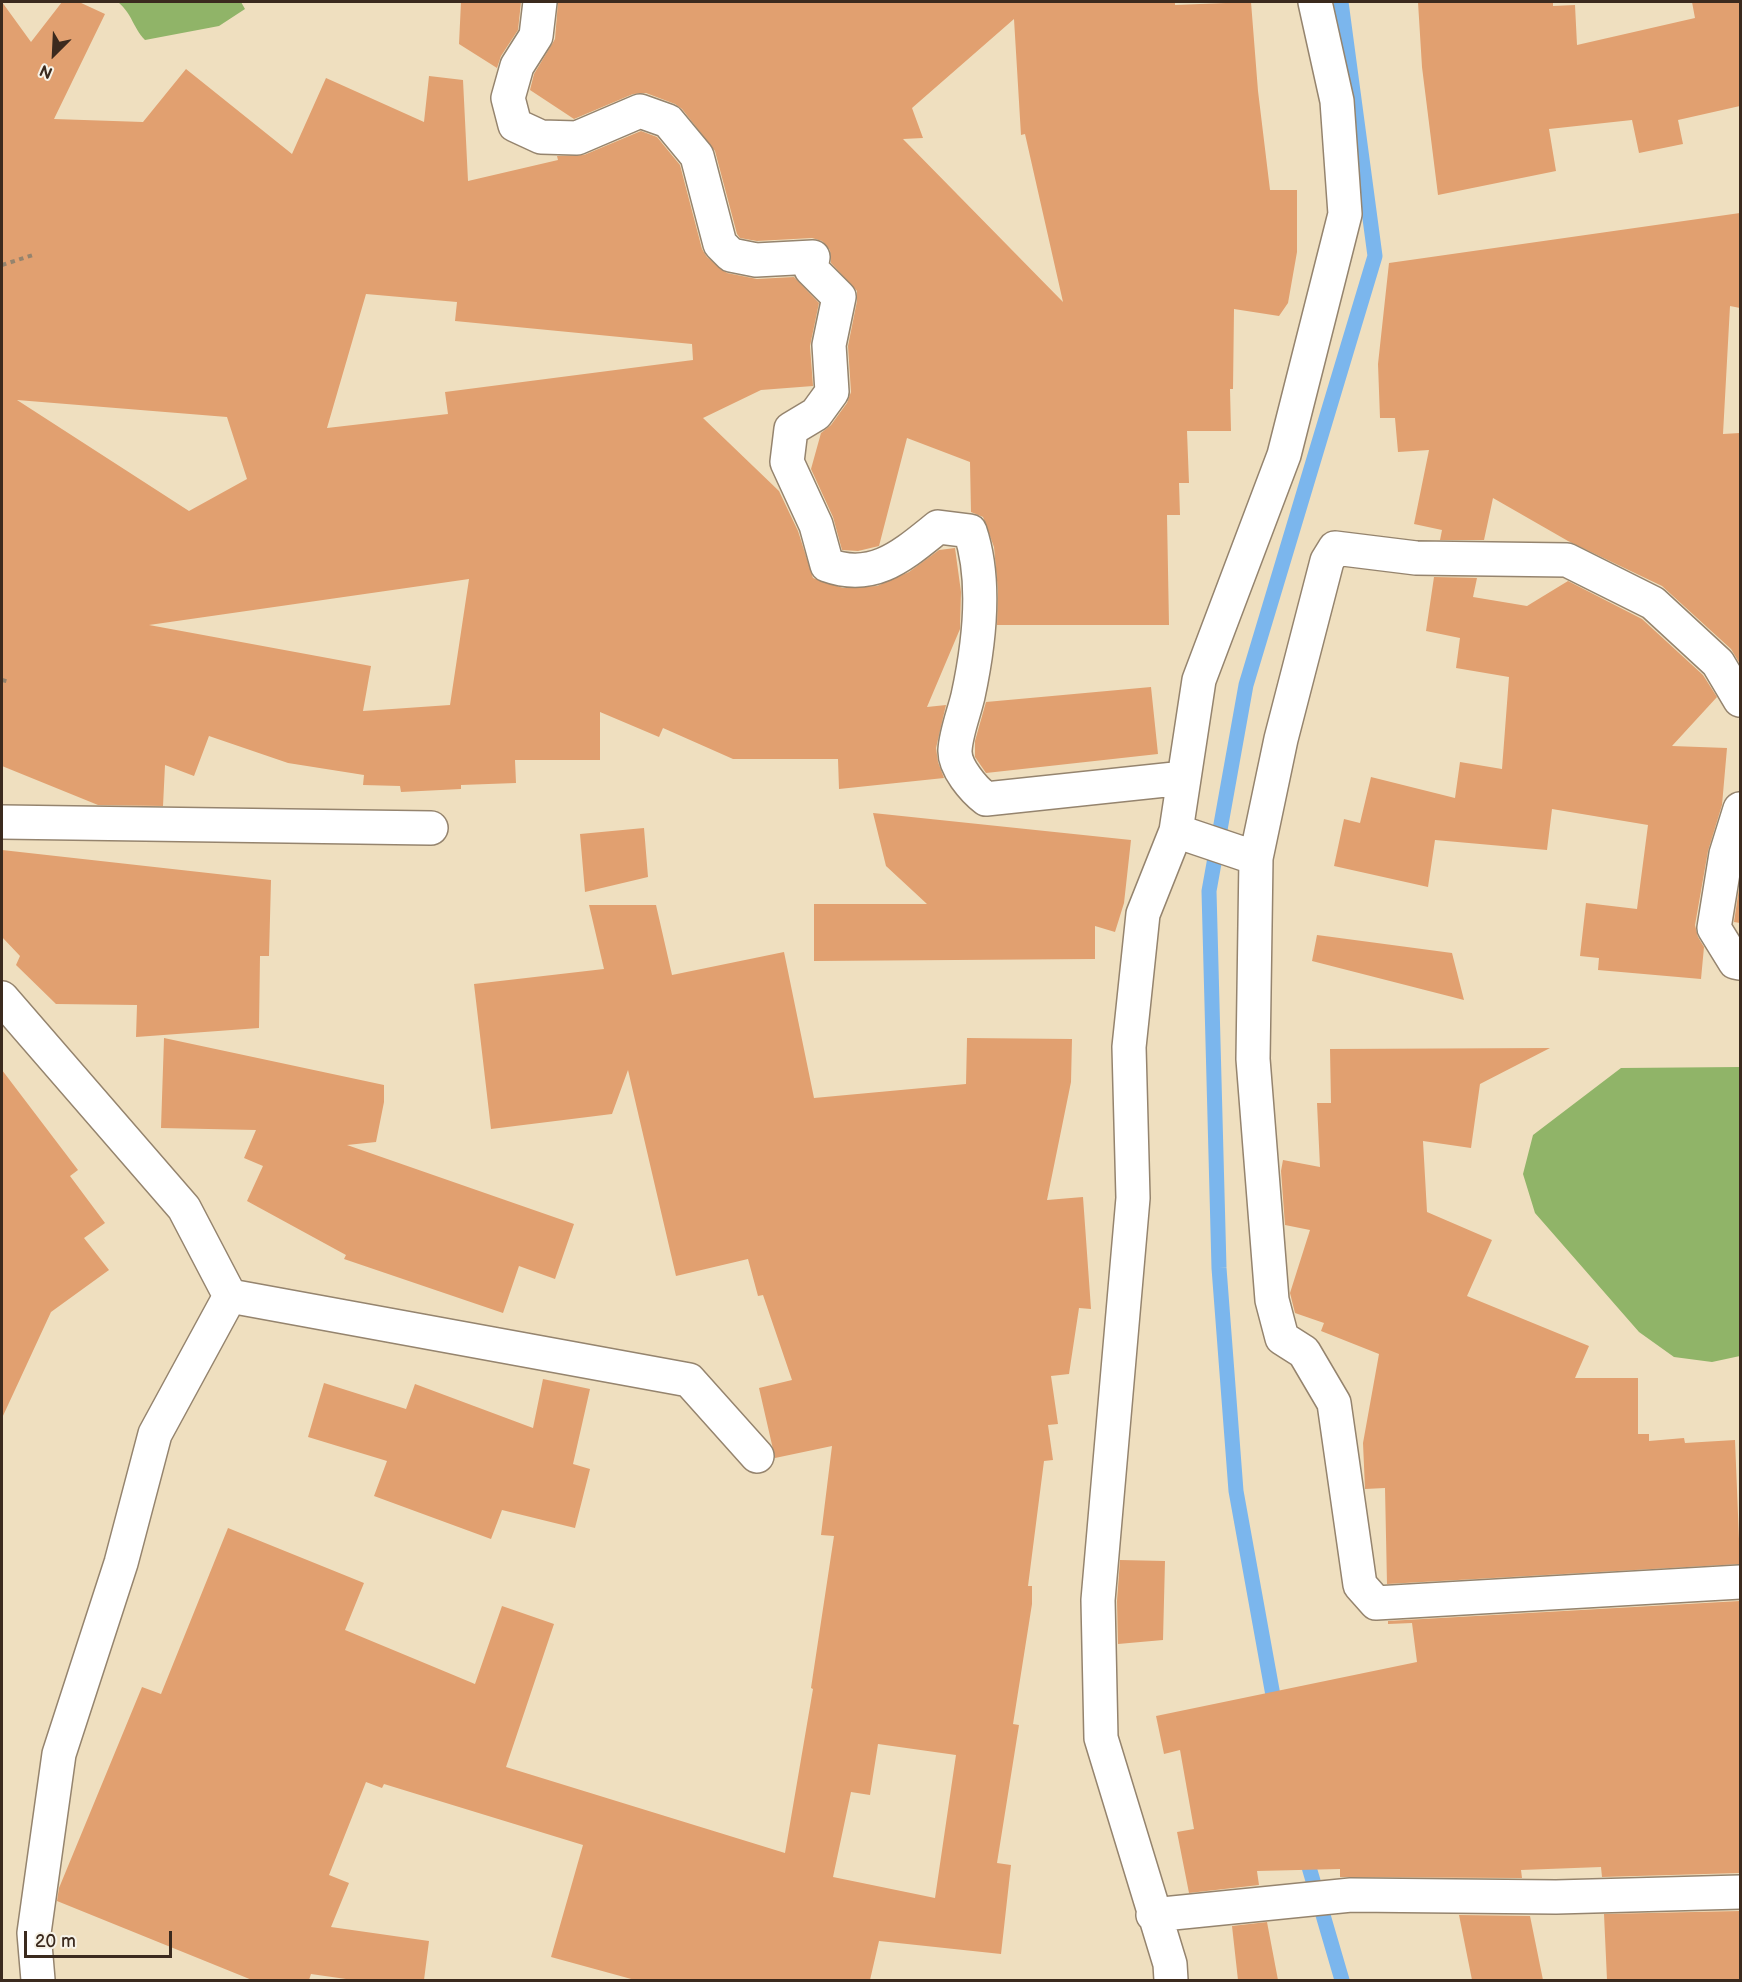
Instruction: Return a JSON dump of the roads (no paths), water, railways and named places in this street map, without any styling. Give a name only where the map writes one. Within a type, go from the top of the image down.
[{"type":"street","points":[[540,2],[536,36],[517,66],[507,98],[515,125],[541,137],[577,138],[640,111],[668,121],[697,156],[720,244],[725,250],[730,255],[756,260],[813,257],[811,269],[839,297],[829,345],[832,392],[816,414],[791,429],[787,462],[816,525],[827,565],[847,572],[893,562],[938,527],[970,531],[974,544],[979,592],[977,636],[969,694],[955,752],[970,787],[986,799],[1184,778]]},
{"type":"street","points":[[1171,1980],[1170,1964],[1153,1915],[1101,1738],[1098,1600],[1133,1198],[1129,1047],[1143,914],[1176,831],[1199,680],[1284,455],[1345,214],[1337,101],[1316,2]]},
{"type":"street","points":[[1740,700],[1718,663],[1653,603],[1567,560],[1416,558],[1335,548],[1327,561],[1281,739],[1256,858],[1253,1059],[1272,1300],[1282,1338],[1304,1352],[1334,1403],[1360,1585],[1376,1603],[1740,1582]]},
{"type":"street","points":[[1740,809],[1726,854],[1714,928],[1735,962],[1740,963]]},
{"type":"street","points":[[2,822],[431,828]]},
{"type":"street","points":[[1176,831],[1256,858]]},
{"type":"street","points":[[2,999],[184,1208],[230,1296]]},
{"type":"street","points":[[230,1296],[689,1380],[757,1456]]},
{"type":"street","points":[[38,1980],[34,1933],[59,1754],[121,1563],[155,1434],[230,1296]]},
{"type":"street","points":[[1153,1915],[1351,1895],[1556,1897],[1740,1892]]},
{"type":"waterway","points":[[1276,1712],[1236,1491],[1219,1268],[1209,891],[1246,685],[1375,256],[1341,2]]},
{"type":"waterway","points":[[1304,1850],[1342,1980]]}]
